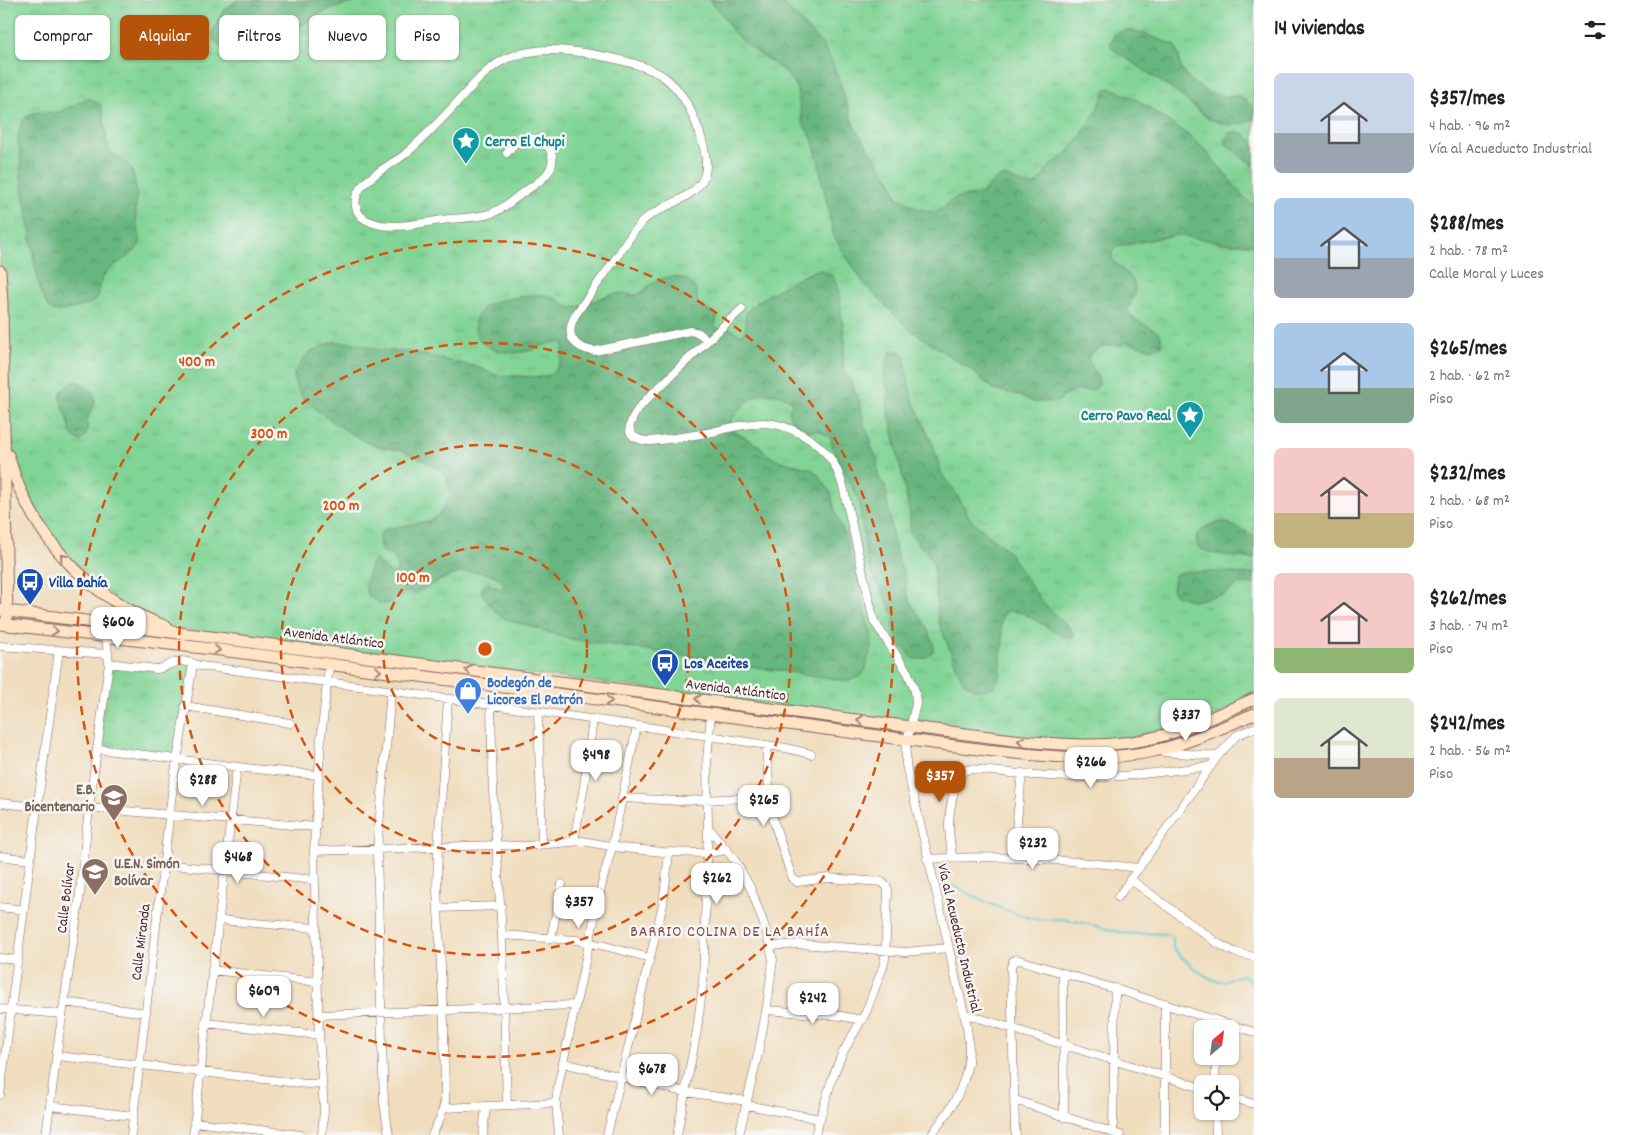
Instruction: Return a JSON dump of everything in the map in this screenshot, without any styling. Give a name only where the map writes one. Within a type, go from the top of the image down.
[{"type":"main road","points":[[0,271],[4,439],[4,625]]},
{"type":"main road","points":[[4,439],[11,467],[24,498],[40,527],[72,567],[91,584],[124,607],[157,623],[193,634]]},
{"type":"main road","name":"Avenida Atlántico","points":[[4,610],[1040,743],[1095,746],[1134,742],[1164,735],[1254,700]]},
{"type":"main road","name":"Avenida Atlántico","points":[[4,625],[106,636],[1064,758],[1116,757],[1153,751],[1193,740],[1254,714]]},
{"type":"street","points":[[507,152],[519,140],[524,138],[536,139],[550,149],[553,162],[545,177],[493,213],[391,225],[373,223],[364,218],[357,210],[356,200],[364,183],[406,154],[490,68],[507,59],[533,51],[560,50],[612,58],[636,64],[653,71],[669,81],[686,103],[696,124],[706,159],[704,178],[694,191],[657,210],[642,222],[576,314],[570,329],[572,338],[578,346],[595,351],[690,331],[699,333],[707,340],[742,309]]},
{"type":"street","name":"Vía al Acueducto Industrial","points":[[707,340],[638,410],[629,427],[632,435],[643,441],[651,441],[763,423],[784,426],[811,441],[827,455],[837,469],[843,486],[874,621],[914,685],[916,704],[906,739],[906,765],[949,948],[969,1046],[964,1081],[958,1097],[931,1135]]},
{"type":"street","name":"Calle Bolívar","points":[[46,1135],[79,902],[88,808],[109,664],[106,636]]},
{"type":"street","points":[[0,646],[107,654]]},
{"type":"street","points":[[0,1095],[3,1059],[12,1010],[30,860],[59,650]]},
{"type":"street","points":[[109,664],[162,669],[176,661],[180,661],[709,736],[786,748],[811,754]]},
{"type":"street","name":"Calle Miranda","points":[[131,1135],[163,864],[185,706],[193,664]]},
{"type":"street","points":[[322,1135],[324,1109],[319,1035],[314,851],[318,775],[329,664]]},
{"type":"street","points":[[389,1135],[384,1103],[377,850],[391,691]]},
{"type":"street","points":[[432,1135],[444,1108],[445,1092],[444,1010],[438,908],[438,847],[448,699]]},
{"type":"street","points":[[491,705],[493,790],[501,906],[506,1105]]},
{"type":"street","points":[[185,706],[290,723]]},
{"type":"street","points":[[538,712],[542,844]]},
{"type":"street","points":[[677,1135],[697,1030],[703,983],[708,853],[707,760],[711,714]]},
{"type":"street","points":[[574,841],[593,719]]},
{"type":"street","points":[[560,1135],[556,1103],[558,1086],[623,798],[637,726]]},
{"type":"street","points":[[1118,897],[1218,756],[1238,735],[1254,728]]},
{"type":"street","points":[[766,745],[774,822],[792,878],[801,882],[823,878],[841,878],[882,882],[887,887],[883,967],[871,1001],[842,1054],[832,1079],[815,1135]]},
{"type":"street","points":[[98,749],[177,760],[318,775]]},
{"type":"street","points":[[1153,751],[1218,756]]},
{"type":"street","points":[[952,857],[949,836],[950,813],[962,772],[970,769],[1062,777],[1115,777],[1211,766]]},
{"type":"street","points":[[193,1135],[205,1022],[237,767]]},
{"type":"street","points":[[1013,858],[1022,773]]},
{"type":"street","points":[[623,798],[654,801],[770,797]]},
{"type":"street","points":[[0,803],[37,808]]},
{"type":"street","points":[[88,808],[316,827]]},
{"type":"street","points":[[708,828],[736,862],[751,889],[771,946],[773,968],[767,1010],[739,1135]]},
{"type":"street","points":[[314,851],[542,844],[574,841],[612,847],[669,852],[708,853],[726,850]]},
{"type":"street","points":[[607,1135],[663,904],[669,852]]},
{"type":"street","points":[[0,856],[30,860]]},
{"type":"street","points":[[927,859],[952,857],[1013,858],[1138,868]]},
{"type":"street","points":[[163,864],[314,880]]},
{"type":"street","points":[[1130,879],[1217,943],[1234,952],[1254,957]]},
{"type":"street","points":[[550,938],[562,884]]},
{"type":"street","points":[[438,908],[501,906]]},
{"type":"street","points":[[0,907],[24,910]]},
{"type":"street","points":[[219,920],[316,928]]},
{"type":"street","points":[[502,935],[589,942],[650,958]]},
{"type":"street","points":[[771,946],[800,944],[905,952],[949,948]]},
{"type":"street","points":[[0,958],[18,960]]},
{"type":"street","points":[[1016,1135],[1012,1028],[1011,967],[1013,961],[1019,960],[1064,972],[1254,1032]]},
{"type":"street","points":[[212,970],[318,982]]},
{"type":"street","points":[[1064,972],[1064,1117]]},
{"type":"street","points":[[1015,1100],[1116,1134],[1115,988]]},
{"type":"street","points":[[64,1002],[146,1013]]},
{"type":"street","points":[[1165,1003],[1165,1135]]},
{"type":"street","points":[[319,1015],[575,1005]]},
{"type":"street","points":[[0,1009],[62,1014]]},
{"type":"street","points":[[767,1010],[841,1016],[862,1020]]},
{"type":"street","points":[[963,1012],[1194,1085]]},
{"type":"street","points":[[205,1022],[319,1035]]},
{"type":"street","points":[[57,1056],[307,1084],[322,1083]]},
{"type":"street","points":[[563,1062],[685,1092],[820,1119]]},
{"type":"street","points":[[1239,1100],[1254,1104]]},
{"type":"street","points":[[444,1108],[556,1103]]},
{"type":"street","points":[[50,1106],[133,1116]]},
{"type":"street","points":[[483,1135],[486,1106]]},
{"type":"street","points":[[1215,1120],[1216,1135]]},
{"type":"street","points":[[194,1122],[300,1135]]},
{"type":"green space","points":[[0,0],[1254,0],[1254,699],[1206,720],[1095,746],[171,628],[124,607],[50,541],[3,439],[0,271]]},
{"type":"green space","points":[[238,0],[360,0],[334,7],[318,15],[309,15],[309,21],[299,27],[299,15],[222,15],[224,10]]},
{"type":"green space","points":[[710,0],[780,0],[821,43],[831,60],[854,127],[892,182],[897,197],[919,209],[931,212],[937,211],[950,201],[983,192],[995,180],[1002,177],[1011,178],[1023,184],[1036,184],[1050,166],[1063,157],[1077,142],[1093,117],[1106,90],[1111,88],[1139,101],[1188,135],[1204,149],[1254,206],[1254,244],[1231,244],[1176,235],[1118,246],[1113,251],[1112,256],[1117,265],[1131,278],[1135,287],[1133,298],[1127,310],[1135,320],[1155,330],[1161,336],[1161,346],[1151,349],[1128,342],[1122,345],[1102,346],[1087,356],[1098,377],[1099,385],[1095,389],[1070,392],[1058,402],[1034,402],[1013,393],[995,390],[971,370],[909,329],[865,285],[834,237],[816,151],[812,138],[803,124],[796,86],[784,71],[747,45],[734,33]]},
{"type":"green space","points":[[219,20],[219,45],[214,41],[213,32]]},
{"type":"green space","points":[[1125,30],[1136,31],[1175,45],[1181,68],[1192,81],[1202,89],[1214,94],[1227,97],[1241,97],[1254,109],[1254,118],[1247,122],[1228,125],[1209,119],[1176,92],[1113,49],[1110,43],[1114,35]]},
{"type":"green space","points":[[88,98],[100,104],[108,149],[126,163],[133,174],[136,188],[136,220],[140,243],[133,253],[105,273],[96,300],[73,309],[53,311],[43,297],[36,272],[22,187],[18,134],[23,121],[30,114],[61,111]]},
{"type":"green space","points":[[1237,132],[1244,134],[1254,143],[1254,166],[1226,144],[1225,138],[1229,133]]},
{"type":"green space","points":[[817,270],[832,275],[838,287],[845,340],[843,366],[859,400],[865,427],[871,440],[871,447],[877,458],[878,476],[885,486],[892,534],[899,563],[904,572],[907,594],[928,629],[934,646],[933,651],[927,657],[914,659],[899,644],[893,628],[895,617],[871,571],[866,555],[859,500],[833,448],[831,438],[819,430],[809,431],[791,421],[789,412],[791,401],[781,395],[772,393],[763,393],[748,401],[729,424],[735,432],[761,447],[768,455],[777,460],[816,472],[831,493],[836,515],[845,535],[859,582],[861,599],[872,638],[872,648],[866,669],[861,676],[848,681],[564,637],[511,621],[501,616],[487,602],[481,592],[483,586],[488,584],[501,589],[504,586],[497,577],[491,574],[471,572],[455,574],[416,593],[409,591],[386,604],[380,603],[368,596],[366,581],[374,560],[392,574],[396,572],[398,566],[394,558],[381,551],[379,537],[384,529],[429,521],[438,515],[450,496],[447,478],[441,470],[401,450],[383,448],[366,442],[334,423],[303,398],[295,384],[294,375],[310,352],[333,342],[354,343],[380,350],[410,352],[477,367],[496,375],[539,377],[550,375],[557,368],[562,358],[564,343],[550,343],[528,351],[519,352],[495,350],[485,345],[475,332],[475,320],[483,308],[503,300],[545,295],[553,297],[572,308],[609,295],[638,294],[655,281],[677,277],[687,280],[695,287],[697,300],[701,307],[715,313],[717,318],[715,327],[722,330],[729,328],[739,334],[743,334],[746,327],[746,315],[751,307],[779,289]]},
{"type":"green space","points":[[900,351],[904,356],[911,396],[934,447],[941,472],[946,481],[953,488],[971,520],[1008,551],[1045,605],[1070,628],[1074,636],[1070,640],[1021,612],[1008,611],[1002,616],[1003,645],[1001,673],[992,688],[974,689],[964,682],[960,675],[939,623],[933,564],[929,555],[912,535],[910,513],[888,408],[888,393],[885,380],[885,369],[890,352]]},
{"type":"green space","points":[[75,382],[89,388],[95,398],[88,417],[85,437],[80,441],[74,438],[70,430],[60,399],[61,392]]},
{"type":"green space","points":[[1225,522],[1254,535],[1254,559],[1210,553],[1198,547],[1196,536],[1202,530],[1216,523]]},
{"type":"green space","points":[[1182,572],[1254,574],[1254,584],[1238,585],[1224,594],[1194,601],[1175,595],[1172,589],[1175,575]]},
{"type":"green space","points":[[109,663],[156,669],[172,663],[193,664],[177,760],[98,749]]},
{"type":"waterway","points":[[942,881],[999,907],[1034,919],[1068,920],[1132,934],[1159,933],[1169,935],[1173,937],[1173,948],[1194,968],[1206,976],[1222,981],[1242,975],[1248,978],[1254,986]]},
{"type":"place","name":"Cerro El Chupi","points":[[466,165]]},
{"type":"place","name":"Cerro Pavo Real","points":[[1190,439]]},
{"type":"place","name":"Villa Bahía","points":[[30,606]]},
{"type":"place","name":"Los Aceites","points":[[665,687]]},
{"type":"place","name":"Bodegón de Licores El Patrón","points":[[468,715]]},
{"type":"place","name":"E.B. Bicentenario","points":[[114,822]]},
{"type":"place","name":"U.E.N. Simón Bolívar","points":[[95,896]]},
{"type":"district","name":"BARRIO COLINA DE LA BAHÍA","points":[[730,930]]}]
